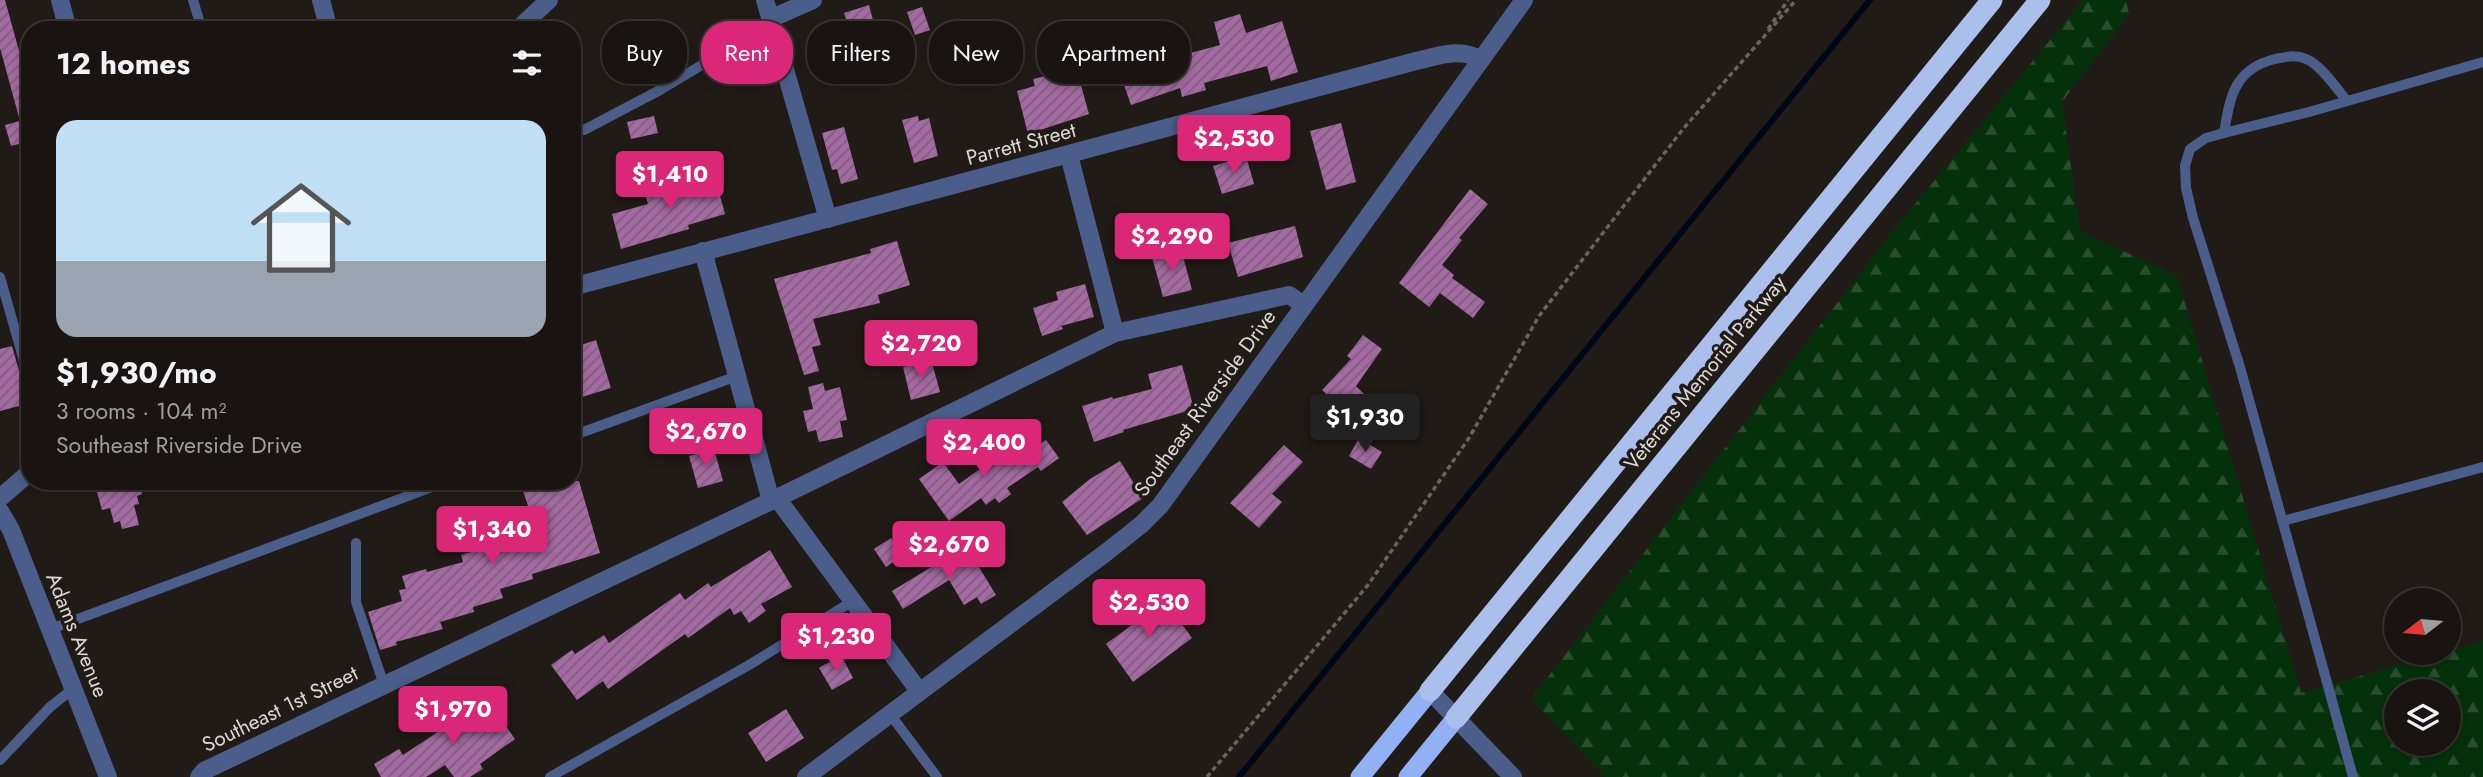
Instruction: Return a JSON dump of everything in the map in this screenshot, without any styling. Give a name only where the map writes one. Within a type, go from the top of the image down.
[{"type":"highway","name":"Veterans Memorial Parkway","points":[[1360,777],[1992,0]]},
{"type":"highway","name":"Veterans Memorial Parkway","points":[[1408,777],[2040,0]]},
{"type":"street","points":[[60,0],[66,21]]},
{"type":"street","points":[[321,0],[327,21]]},
{"type":"street","points":[[527,21],[550,0]]},
{"type":"street","points":[[765,0],[771,21],[813,0]]},
{"type":"street","name":"Southeast Riverside Drive","points":[[806,777],[1142,524],[1174,489],[1524,0]]},
{"type":"street","name":"Parrett Street","points":[[581,285],[1416,61],[1462,53],[1470,53],[1480,60]]},
{"type":"street","points":[[789,84],[828,219]]},
{"type":"street","points":[[1069,155],[1115,334]]},
{"type":"street","points":[[703,251],[774,500],[919,691]]},
{"type":"street","name":"Southeast 1st Street","points":[[199,777],[204,771],[774,500],[1115,334],[1289,295],[1304,306]]},
{"type":"street","points":[[0,498],[21,480]]},
{"type":"street","name":"Adams Avenue","points":[[0,511],[11,530],[108,777]]},
{"type":"street","points":[[1430,691],[1513,777]]},
{"type":"lane","points":[[193,0],[199,21]]},
{"type":"lane","points":[[2224,133],[2229,105],[2245,72],[2263,62],[2293,55],[2308,59],[2347,101]]},
{"type":"lane","points":[[2353,777],[2240,367],[2193,218],[2186,188],[2185,166],[2190,149],[2206,138],[2483,62]]},
{"type":"lane","points":[[584,130],[660,90],[701,65]]},
{"type":"lane","points":[[0,277],[21,350]]},
{"type":"lane","points":[[581,433],[737,376]]},
{"type":"lane","points":[[2283,521],[2483,467]]},
{"type":"lane","points":[[51,629],[423,490]]},
{"type":"lane","points":[[356,543],[356,602],[384,685]]},
{"type":"lane","points":[[550,777],[749,665],[853,601]]},
{"type":"lane","points":[[0,760],[50,707],[74,688]]},
{"type":"lane","points":[[890,714],[937,777]]},
{"type":"path","points":[[1757,45],[1788,0]]},
{"type":"path","points":[[1208,777],[1368,585],[1469,438],[1539,316],[1684,129],[1796,0]]},
{"type":"green space","points":[[2083,0],[2126,0],[2129,14],[2062,102],[2080,231],[2177,276],[2301,693],[2399,665],[2461,665],[2461,647],[2483,641],[2483,777],[1606,777],[1531,699],[1893,231]]},
{"type":"building","points":[[0,0],[5,0],[21,58],[21,143],[11,146],[5,125],[20,121],[0,48]]},
{"type":"building","points":[[869,5],[873,21],[847,21],[844,13]]},
{"type":"building","points":[[922,7],[929,30],[915,35],[915,21],[910,21],[907,12]]},
{"type":"building","points":[[1240,14],[1246,33],[1282,21],[1298,72],[1271,81],[1267,66],[1204,83],[1206,90],[1182,97],[1180,88],[1131,105],[1124,84],[1190,84],[1190,53],[1220,45],[1214,22]]},
{"type":"building","points":[[1037,78],[1037,84],[1081,84],[1089,114],[1028,134],[1017,91],[1035,86],[1033,79]]},
{"type":"building","points":[[654,116],[658,133],[631,139],[627,122]]},
{"type":"building","points":[[918,116],[919,121],[929,118],[938,156],[914,163],[902,120]]},
{"type":"building","points":[[1341,123],[1356,182],[1326,190],[1310,131]]},
{"type":"building","points":[[844,127],[858,179],[841,184],[837,169],[832,170],[822,133]]},
{"type":"building","points":[[1246,156],[1254,184],[1222,194],[1213,166]]},
{"type":"building","points":[[714,173],[725,214],[688,225],[689,229],[621,249],[612,214],[648,204],[645,194]]},
{"type":"building","points":[[1470,189],[1488,204],[1459,238],[1462,240],[1442,265],[1454,275],[1452,278],[1485,302],[1473,318],[1440,293],[1429,307],[1399,283]]},
{"type":"building","points":[[1295,226],[1303,257],[1238,277],[1228,243]]},
{"type":"building","points":[[897,241],[910,285],[878,295],[880,303],[813,319],[821,345],[812,347],[819,371],[804,375],[774,279],[871,253],[870,249]]},
{"type":"building","points":[[1181,249],[1192,290],[1163,297],[1152,257]]},
{"type":"building","points":[[1085,284],[1094,317],[1061,326],[1063,329],[1042,336],[1033,308],[1058,300],[1056,292]]},
{"type":"building","points":[[1363,335],[1382,349],[1356,386],[1366,396],[1348,415],[1322,390],[1351,359],[1347,356]]},
{"type":"building","points":[[596,340],[611,388],[582,397],[581,345]]},
{"type":"building","points":[[12,346],[21,378],[21,405],[0,411],[0,349]]},
{"type":"building","points":[[931,359],[940,392],[911,400],[903,367]]},
{"type":"building","points":[[1182,365],[1194,409],[1123,430],[1124,432],[1094,442],[1082,406],[1152,389],[1148,374]]},
{"type":"building","points":[[823,383],[825,391],[840,387],[847,420],[840,421],[843,437],[819,442],[816,430],[808,432],[803,411],[813,409],[808,387]]},
{"type":"building","points":[[1359,438],[1382,452],[1371,469],[1349,456]]},
{"type":"building","points":[[1046,440],[1059,458],[1041,471],[1038,467],[1007,488],[1011,494],[999,503],[995,498],[986,505],[981,498],[949,521],[919,479],[943,462],[959,484],[984,466],[979,459],[997,445],[1010,465]]},
{"type":"building","points":[[1284,445],[1303,462],[1272,494],[1282,502],[1259,528],[1230,503]]},
{"type":"building","points":[[714,449],[723,481],[698,488],[689,456]]},
{"type":"building","points":[[1120,461],[1143,498],[1087,535],[1062,502],[1090,479]]},
{"type":"building","points":[[581,488],[600,553],[532,574],[533,579],[500,589],[503,598],[473,607],[474,612],[440,622],[443,629],[396,642],[397,645],[380,650],[368,612],[402,601],[399,590],[406,589],[402,576],[463,562],[461,555],[488,547],[490,556],[529,543],[523,521],[532,518],[523,490],[581,490]]},
{"type":"building","points":[[141,490],[142,494],[137,496],[139,504],[134,505],[139,525],[122,529],[120,521],[114,523],[110,508],[102,510],[97,492]]},
{"type":"building","points":[[891,538],[902,556],[886,567],[874,549]]},
{"type":"building","points":[[966,546],[996,595],[981,604],[977,597],[964,605],[949,580],[903,609],[892,591]]},
{"type":"building","points":[[770,550],[792,587],[761,604],[766,611],[749,623],[741,611],[734,615],[730,608],[688,638],[685,634],[608,689],[603,681],[577,700],[551,665],[572,650],[575,654],[604,635],[609,643],[680,593],[685,600],[708,583],[711,587]]},
{"type":"building","points":[[1160,594],[1192,638],[1133,682],[1106,644],[1144,616],[1139,610]]},
{"type":"building","points":[[841,655],[853,678],[832,690],[819,668]]},
{"type":"building","points":[[482,693],[515,739],[480,764],[483,769],[470,777],[454,777],[445,765],[426,777],[381,777],[374,764],[399,749],[403,755],[462,716],[458,710]]},
{"type":"building","points":[[786,709],[804,738],[766,762],[748,733]]},
{"type":"waterway","points":[[1239,777],[1870,0]]}]
